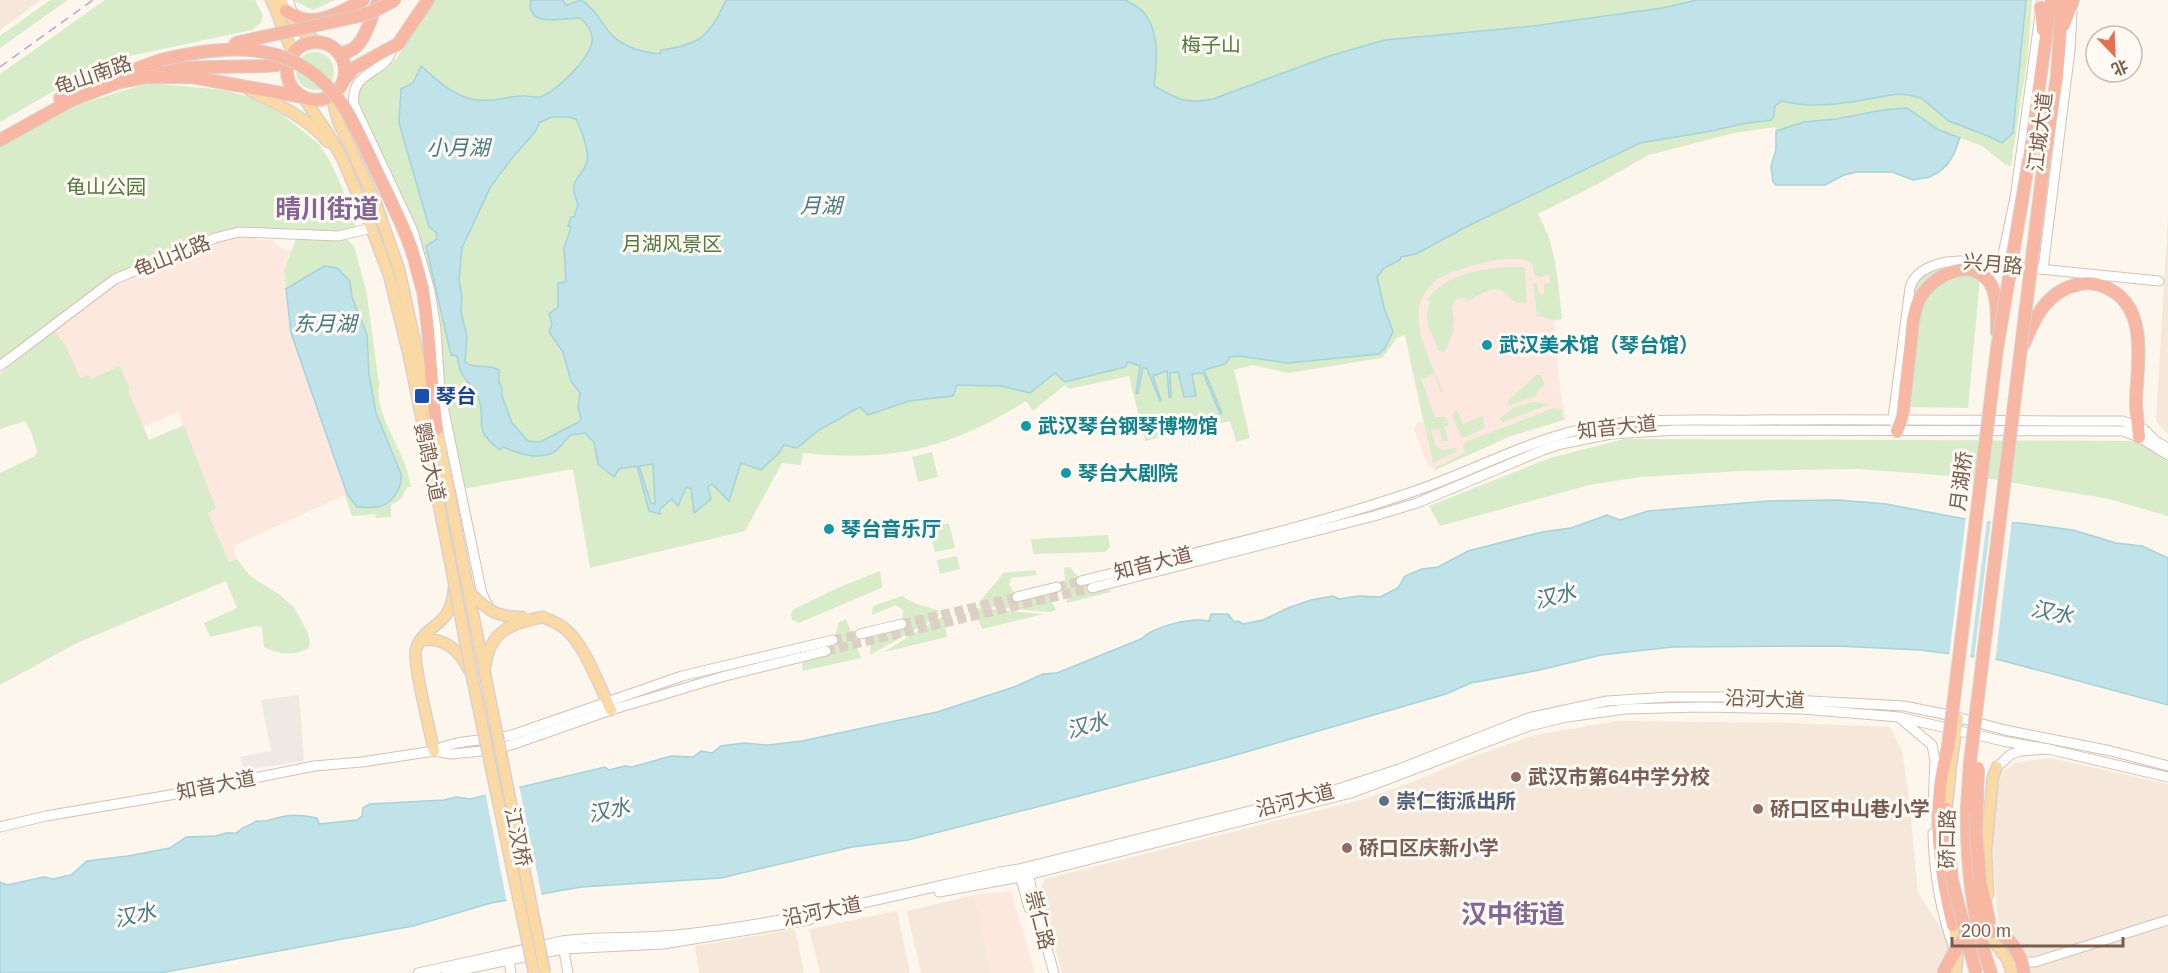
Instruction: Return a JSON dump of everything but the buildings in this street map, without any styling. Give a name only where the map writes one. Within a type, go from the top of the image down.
[{"type":"highway","points":[[285,8],[303,19],[324,17],[363,0]]},
{"type":"highway","points":[[340,54],[354,50],[360,43],[379,0]]},
{"type":"highway","points":[[126,72],[186,54],[352,18],[374,11],[395,0]]},
{"type":"highway","points":[[291,56],[287,77],[290,85],[303,97],[320,100],[336,92],[354,68],[398,44],[429,0]]},
{"type":"highway","name":"江城大道","points":[[2021,351],[2044,161],[2057,77],[2062,0]]},
{"type":"highway","points":[[2060,38],[2073,0]]},
{"type":"highway","name":"江城大道","points":[[2029,159],[2045,56],[2045,2]]},
{"type":"highway","points":[[126,72],[177,67],[277,65],[303,44],[317,42],[330,45],[340,54],[344,62],[344,81]]},
{"type":"highway","points":[[186,54],[242,48],[276,53],[304,68],[329,89],[345,108],[404,231],[423,291],[429,332],[431,390],[437,429]]},
{"type":"highway","name":"龟山南路","points":[[0,132],[77,88],[126,72]]},
{"type":"highway","name":"龟山南路","points":[[0,140],[72,100],[127,80],[146,77],[192,77],[303,97]]},
{"type":"highway","name":"月湖桥","points":[[1976,973],[1952,880],[1946,809],[1948,747],[1997,348],[2029,159]]},
{"type":"highway","points":[[1897,431],[1913,316],[1924,291],[1936,279],[1960,270],[1974,271],[1985,278],[1993,289],[1997,348]]},
{"type":"highway","points":[[1991,973],[1976,919],[1969,877],[1967,808],[1970,762],[1978,714],[2021,351],[2031,327],[2047,300],[2064,288],[2087,283],[2099,285],[2122,298],[2129,308],[2137,331],[2138,432]]},
{"type":"highway","points":[[1978,714],[1980,749],[1976,832],[1980,880],[1989,920]]},
{"type":"highway","points":[[1948,747],[1941,776],[1939,836],[1953,925]]},
{"type":"highway","points":[[1943,973],[1957,948],[1967,937],[1981,932],[1991,932],[2005,936],[2014,944],[2020,956],[2022,973]]},
{"type":"main road","points":[[269,0],[285,8],[299,29],[317,42]]},
{"type":"main road","name":"江城大道","points":[[2043,269],[2070,50],[2073,0]]},
{"type":"main road","name":"江城大道","points":[[2001,264],[2015,198],[2045,2]]},
{"type":"main road","points":[[285,8],[286,40],[291,56]]},
{"type":"main road","points":[[392,49],[388,60],[359,81],[353,95],[354,105],[413,231],[430,291],[436,329],[441,392],[482,594],[484,602],[494,613]]},
{"type":"main road","points":[[241,87],[282,107],[310,125],[342,158]]},
{"type":"main road","name":"鹦鹉大道","points":[[336,92],[333,102],[334,110],[375,201],[394,253],[413,327],[428,402],[437,429],[490,702]]},
{"type":"main road","points":[[303,97],[342,158]]},
{"type":"main road","name":"鹦鹉大道","points":[[342,158],[389,275],[406,345],[478,704]]},
{"type":"main road","name":"龟山北路","points":[[0,366],[116,279],[215,238],[238,232],[338,236],[372,228]]},
{"type":"main road","name":"兴月路","points":[[1898,418],[1910,288],[1914,277],[1922,271],[1949,261],[2001,264],[2159,281]]},
{"type":"main road","name":"知音大道","points":[[1081,581],[1358,509],[1427,487],[1539,441],[1596,426],[1641,421],[1898,418],[1973,421],[2123,421],[2168,455]]},
{"type":"main road","name":"知音大道","points":[[1092,588],[1374,516],[1424,500],[1543,450],[1598,436],[1677,430],[2138,432],[2145,430],[2154,440],[2168,448]]},
{"type":"main road","points":[[434,751],[415,653],[420,641],[442,622],[449,612],[453,600],[454,584]]},
{"type":"main road","points":[[1017,597],[1057,587]]},
{"type":"main road","points":[[468,591],[494,613],[507,618],[543,617],[563,627],[582,650],[609,706]]},
{"type":"main road","points":[[484,674],[491,643],[500,634],[520,621],[543,617]]},
{"type":"main road","points":[[860,634],[902,624]]},
{"type":"main road","points":[[420,641],[434,639],[454,649],[465,661],[472,677]]},
{"type":"main road","name":"知音大道","points":[[0,827],[46,816],[176,794],[314,766],[434,751],[451,754],[502,748],[682,676],[833,640]]},
{"type":"main road","name":"知音大道","points":[[609,706],[826,651]]},
{"type":"main road","name":"沿河大道","points":[[562,945],[629,946],[705,938],[810,920],[1006,878],[1341,788],[1399,769],[1528,717],[1607,701],[1670,697],[1802,699],[1904,706],[2005,730],[2111,751],[2168,766]]},
{"type":"main road","name":"江汉桥","points":[[490,702],[545,973]]},
{"type":"main road","name":"江汉桥","points":[[478,704],[534,973]]},
{"type":"main road","name":"沿河大道","points":[[418,973],[562,945],[580,938],[676,935],[747,925],[846,907],[1000,872],[1042,871],[1351,793],[1529,726],[1567,717],[1625,709],[1701,707],[1802,709],[1899,717],[2168,777]]},
{"type":"main road","points":[[1899,717],[1932,745],[1935,760],[1934,852],[1937,881],[1945,919],[1958,960]]},
{"type":"main road","name":"硚口路","points":[[1956,973],[1958,960],[1945,862],[1947,805],[1958,718]]},
{"type":"main road","name":"沿河大道","points":[[1997,767],[2010,755],[2020,751],[2048,749]]},
{"type":"main road","name":"硚口路","points":[[1997,767],[1993,777],[1986,850],[1989,920],[1998,948],[2007,958]]},
{"type":"main road","points":[[1030,899],[1032,887],[1042,871]]},
{"type":"main road","name":"崇仁路","points":[[1024,872],[1047,973]]},
{"type":"main road","points":[[1006,878],[1021,886],[1030,899]]},
{"type":"main road","name":"崇仁路","points":[[1030,899],[1054,973]]},
{"type":"main road","points":[[2007,958],[2015,962],[2035,962],[2168,922]]},
{"type":"main road","points":[[2022,973],[2034,966],[2168,922]]},
{"type":"main road","points":[[562,945],[568,973]]},
{"type":"main road","points":[[508,956],[511,973]]},
{"type":"main road","name":"沿河大道","points":[[447,973],[508,956]]},
{"type":"main road","points":[[2007,958],[2012,973]]},
{"type":"shaded area","points":[[0,0],[41,0],[0,30]]},
{"type":"shaded area","points":[[2168,216],[2168,434],[2156,421]]},
{"type":"shaded area","points":[[1548,232],[1555,260],[1562,319],[1554,321],[1560,388],[1566,419],[1511,436],[1435,470],[1428,465],[1414,429],[1417,423],[1423,422],[1397,298],[1403,281]]},
{"type":"shaded area","points":[[238,236],[256,236],[256,240],[273,240],[281,248],[291,251],[284,270],[291,333],[347,494],[233,546],[237,559],[229,562],[208,513],[216,509],[178,412],[143,427],[127,390],[129,389],[80,379],[66,347],[54,331],[115,285],[218,242]]},
{"type":"shaded area","points":[[299,695],[304,761],[243,770],[240,757],[271,751],[261,700]]},
{"type":"shaded area","points":[[1617,721],[1790,723],[1890,727],[1902,751],[1909,796],[1918,893],[1955,949],[1947,973],[1062,973],[1040,889],[1045,879],[1364,799],[1535,735]]},
{"type":"shaded area","points":[[2050,758],[2168,784],[2168,973],[2026,973],[2000,929],[1992,837],[1999,780],[2005,770],[2015,763]]},
{"type":"shaded area","points":[[1011,891],[1035,973],[992,973],[974,895]]},
{"type":"shaded area","points":[[974,895],[992,973],[921,973],[907,911]]},
{"type":"shaded area","points":[[897,911],[910,973],[820,973],[809,929]]},
{"type":"shaded area","points":[[795,929],[804,973],[699,973],[695,946]]},
{"type":"green space","points":[[50,0],[68,0],[0,48],[0,36]]},
{"type":"green space","points":[[105,0],[255,0],[263,15],[261,23],[252,30],[125,57],[96,67],[0,122],[0,74]]},
{"type":"green space","points":[[293,0],[335,0],[313,10]]},
{"type":"green space","name":"月湖","points":[[435,0],[2032,0],[2028,54],[2011,166],[2006,165],[1982,146],[1939,130],[1907,108],[1804,122],[1776,131],[1775,127],[1734,133],[1649,155],[1538,214],[1552,252],[1562,319],[1554,320],[1537,316],[1533,284],[1537,283],[1538,292],[1544,295],[1544,283],[1550,283],[1549,275],[1541,277],[1535,275],[1531,263],[1523,260],[1497,260],[1482,263],[1453,272],[1434,282],[1422,298],[1419,319],[1422,340],[1443,392],[1441,393],[1434,374],[1421,379],[1435,417],[1445,417],[1449,425],[1444,427],[1449,441],[1442,441],[1439,429],[1431,430],[1435,445],[1442,450],[1455,448],[1457,451],[1433,463],[1405,335],[1397,338],[1382,358],[1288,373],[1253,365],[1234,370],[1250,438],[1236,442],[1230,421],[1145,441],[1129,376],[1069,389],[1065,385],[1033,411],[1026,401],[971,431],[920,448],[865,455],[803,453],[801,465],[782,463],[745,531],[590,568],[573,469],[463,489],[442,381],[441,349],[358,106],[359,90],[396,59]]},
{"type":"green space","points":[[315,52],[329,57],[334,71],[329,85],[315,90],[301,85],[296,71],[301,57]]},
{"type":"green space","name":"龟山公园","points":[[148,83],[225,90],[256,99],[277,110],[319,144],[331,163],[355,217],[355,228],[347,233],[236,229],[215,233],[106,279],[0,361],[0,147],[55,112]]},
{"type":"green space","points":[[296,239],[348,240],[355,249],[367,295],[380,405],[405,464],[411,487],[407,487],[401,499],[391,505],[391,517],[376,518],[375,514],[352,516],[345,495],[347,494],[357,505],[374,505],[394,497],[402,480],[397,462],[376,413],[369,374],[367,335],[352,297],[350,281],[337,268],[319,268],[286,289],[284,270]]},
{"type":"green space","points":[[1946,264],[1981,267],[1968,408],[1907,407],[1912,295],[1918,277]]},
{"type":"green space","points":[[1525,267],[1527,303],[1519,303],[1499,290],[1483,293],[1469,301],[1464,298],[1457,299],[1452,306],[1453,332],[1446,350],[1444,352],[1438,350],[1428,325],[1427,313],[1430,302],[1427,300],[1434,291],[1462,275],[1484,269]]},
{"type":"green space","points":[[54,331],[66,346],[80,378],[88,375],[91,379],[120,366],[149,440],[184,425],[216,509],[208,513],[229,562],[237,559],[250,576],[294,607],[307,631],[309,648],[292,653],[269,650],[264,647],[262,627],[256,626],[210,637],[204,623],[237,608],[226,581],[79,642],[0,685],[0,473],[35,456],[37,451],[25,421],[0,429],[0,374]]},
{"type":"green space","points":[[1536,375],[1540,375],[1545,384],[1536,396],[1507,406],[1509,400]]},
{"type":"green space","points":[[1533,402],[1548,405],[1503,422],[1500,420],[1515,407]]},
{"type":"green space","points":[[1554,408],[1561,409],[1564,420],[1511,436],[1435,470],[1436,467],[1465,453],[1463,446],[1465,442]]},
{"type":"green space","points":[[1457,410],[1463,424],[1483,416],[1485,428],[1461,437],[1452,415]]},
{"type":"green space","points":[[1624,439],[2136,441],[2168,462],[2168,516],[2109,499],[1991,479],[1858,469],[1741,471],[1640,477],[1589,485],[1440,526],[1429,506],[1550,458]]},
{"type":"green space","points":[[932,452],[938,477],[918,482],[912,457]]},
{"type":"green space","points":[[949,523],[955,548],[935,552],[929,528]]},
{"type":"green space","points":[[1108,535],[1110,546],[1105,552],[1033,554],[1031,539]]},
{"type":"green space","points":[[957,556],[960,569],[940,574],[937,560]]},
{"type":"green space","points":[[1070,567],[1088,584],[1098,589],[1111,590],[1111,592],[1067,603],[1064,568]]},
{"type":"green space","points":[[1035,570],[1037,575],[1011,578],[1009,585],[1017,597],[1047,593],[1056,610],[1050,612],[978,606],[1003,573]]},
{"type":"green space","points":[[880,571],[881,588],[799,623],[792,620],[791,614],[794,609]]},
{"type":"green space","points":[[902,596],[916,604],[938,610],[939,616],[870,655],[871,635],[902,626],[903,610],[896,605],[872,615],[873,606]]},
{"type":"green space","points":[[974,609],[1044,614],[982,629]]},
{"type":"green space","points":[[944,617],[947,637],[884,652],[939,618]]},
{"type":"green space","points":[[846,619],[861,658],[802,671],[803,660],[823,651],[834,638],[839,622]]},
{"type":"water","name":"月湖","points":[[531,0],[563,0],[566,5],[581,0],[623,44],[637,50],[660,54],[661,50],[685,45],[702,37],[715,22],[726,0],[1125,0],[1143,12],[1153,30],[1156,58],[1154,86],[1176,98],[1195,101],[1213,99],[1329,56],[1385,40],[1533,26],[1662,8],[1697,0],[2026,0],[2013,133],[2002,143],[1949,121],[1921,98],[1909,95],[1897,94],[1825,105],[1782,101],[1775,106],[1771,120],[1640,143],[1466,227],[1416,254],[1401,257],[1400,260],[1384,268],[1377,277],[1393,332],[1385,348],[1379,354],[1288,363],[1238,356],[1230,357],[1225,364],[1204,370],[1222,413],[1220,414],[1203,373],[1192,374],[1196,396],[1184,397],[1178,372],[1170,373],[1171,397],[1169,397],[1167,371],[1153,376],[1160,401],[1147,369],[1143,367],[1138,394],[1136,393],[1140,366],[1128,362],[1125,367],[1065,382],[1055,373],[1030,393],[1001,386],[957,385],[953,396],[909,401],[868,415],[860,407],[819,430],[797,448],[784,445],[761,470],[741,463],[729,501],[712,484],[708,487],[711,499],[694,513],[691,489],[686,487],[678,506],[672,499],[660,509],[660,514],[649,511],[637,466],[619,469],[614,477],[598,464],[594,442],[585,433],[571,435],[558,449],[546,455],[524,454],[503,447],[500,450],[485,436],[481,425],[481,406],[478,397],[461,372],[457,356],[451,355],[426,246],[437,239],[437,233],[429,227],[399,123],[401,89],[413,83],[421,66],[450,90],[471,99],[540,97],[547,94],[564,81],[581,63],[591,45],[592,37],[588,26],[580,18],[548,20],[534,15]],"holes":[[[552,117],[576,119],[587,151],[585,167],[574,184],[578,204],[568,226],[571,227],[564,248],[566,282],[558,283],[558,307],[549,314],[552,324],[549,332],[563,352],[571,381],[580,393],[578,408],[581,418],[579,422],[540,442],[528,441],[512,423],[502,396],[499,370],[473,366],[465,362],[467,337],[461,311],[462,297],[459,280],[462,248],[491,186],[535,132],[540,122]],[[653,464],[655,504],[651,503],[639,466]]]},
{"type":"water","points":[[1907,108],[1939,130],[1960,138],[1947,165],[1930,177],[1913,180],[1892,172],[1857,172],[1844,175],[1825,185],[1776,185],[1773,182],[1771,166],[1776,150],[1776,131],[1804,122]]},
{"type":"water","name":"东月湖","points":[[324,266],[337,268],[350,281],[352,297],[367,335],[369,374],[376,413],[401,474],[398,490],[392,499],[382,506],[357,507],[347,494],[291,333],[286,289]]},
{"type":"water","name":"汉水","points":[[1839,500],[1886,504],[1981,522],[2020,523],[2073,530],[2116,543],[2142,546],[2168,558],[2168,705],[2000,660],[1920,650],[1837,646],[1672,647],[1601,655],[1540,670],[1471,683],[1446,694],[1225,758],[908,840],[852,847],[721,878],[581,887],[491,903],[413,926],[160,973],[0,973],[0,882],[7,885],[44,877],[53,879],[71,875],[87,861],[170,848],[186,837],[237,833],[256,821],[294,815],[317,818],[319,824],[357,820],[362,816],[363,808],[370,804],[444,800],[456,797],[470,799],[605,767],[609,770],[625,766],[632,767],[671,756],[693,757],[701,751],[712,753],[721,746],[744,743],[768,745],[802,741],[937,712],[1014,687],[1043,674],[1057,673],[1173,624],[1193,620],[1209,621],[1211,614],[1228,614],[1234,622],[1238,621],[1243,624],[1263,620],[1311,600],[1333,596],[1339,599],[1358,596],[1380,597],[1398,588],[1405,576],[1422,569],[1438,567],[1468,551],[1542,532],[1571,528],[1607,515],[1620,520],[1648,511],[1768,501]]},
{"type":"pier","points":[[1966,516],[1987,520],[1970,659],[1949,657]]},
{"type":"pier","points":[[1991,520],[2012,520],[1995,663],[1974,660]]},
{"type":"pier","points":[[519,785],[542,897],[507,903],[485,791]]},
{"type":"tunnel","points":[[1057,587],[1081,581]]},
{"type":"tunnel","points":[[826,651],[1092,588]]},
{"type":"tunnel","points":[[902,624],[1017,597]]},
{"type":"tunnel","points":[[833,640],[860,634]]},
{"type":"railway","points":[[0,67],[93,0]]},
{"type":"place","name":"武汉美术馆（琴台馆）","points":[[1487,345]]},
{"type":"place","name":"琴台","points":[[422,396]]},
{"type":"place","name":"武汉琴台钢琴博物馆","points":[[1026,426]]},
{"type":"place","name":"琴台大剧院","points":[[1066,473]]},
{"type":"place","name":"琴台音乐厅","points":[[829,529]]},
{"type":"place","name":"武汉市第64中学分校","points":[[1516,777]]},
{"type":"place","name":"崇仁街派出所","points":[[1384,801]]},
{"type":"place","name":"硚口区中山巷小学","points":[[1758,809]]},
{"type":"place","name":"硚口区庆新小学","points":[[1347,848]]},
{"type":"district","name":"晴川街道","points":[[327,209]]},
{"type":"district","name":"汉中街道","points":[[1513,914]]},
{"type":"park label","name":"梅子山","points":[[1211,45]]},
{"type":"park label","name":"月湖风景区","points":[[672,244]]},
{"type":"water label","name":"小月湖","points":[[458,147]]}]
